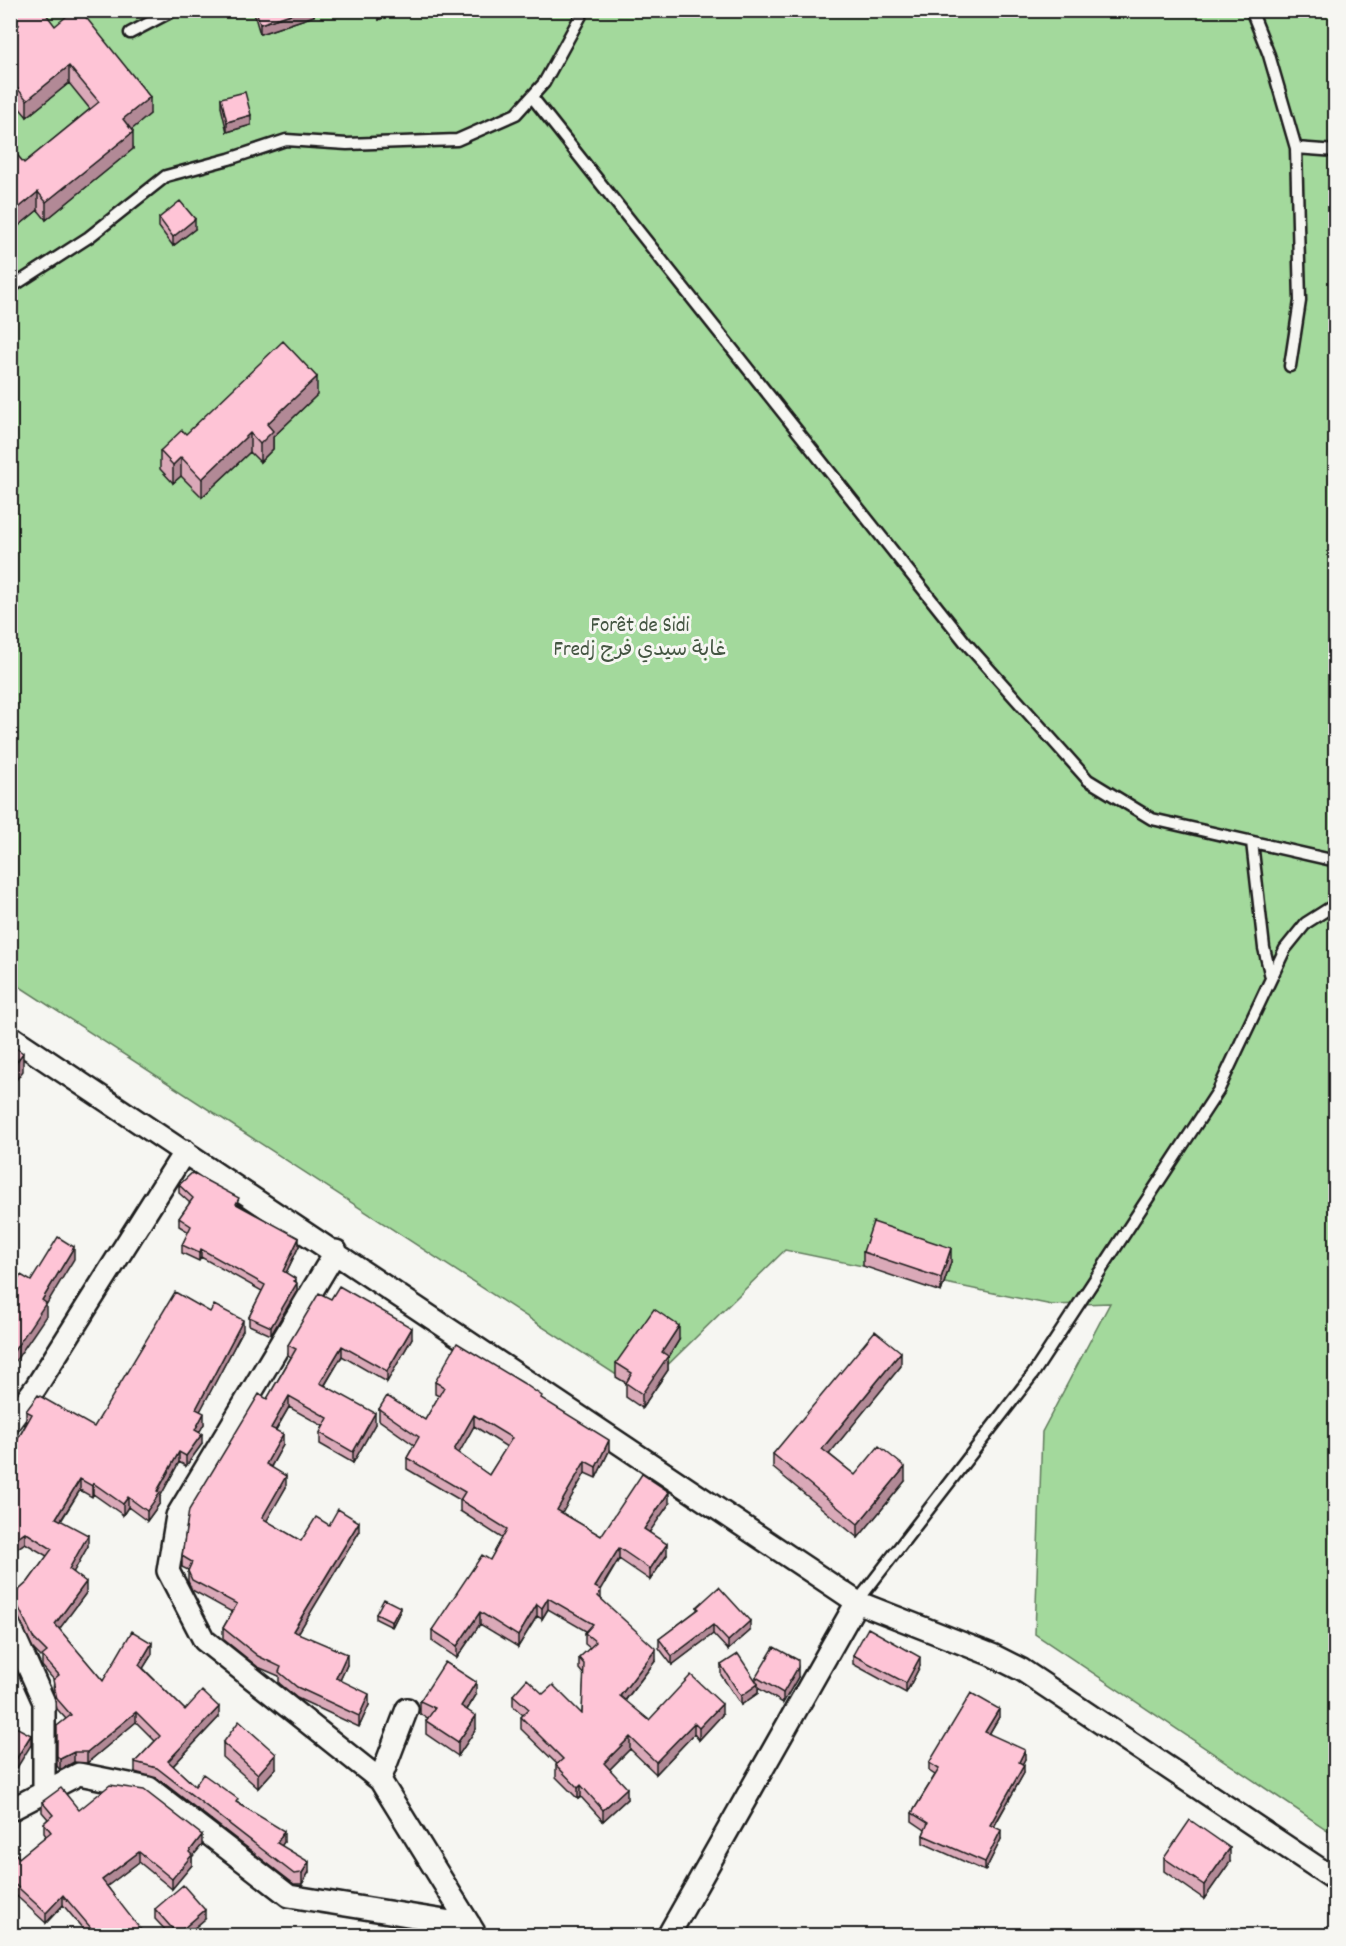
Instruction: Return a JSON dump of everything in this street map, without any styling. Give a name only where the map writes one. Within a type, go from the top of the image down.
[{"type":"street","points":[[10,1036],[336,1251],[857,1602],[992,1655],[1022,1670],[1335,1880]]},
{"type":"street","points":[[10,1422],[36,1387],[184,1152]]},
{"type":"street","points":[[336,1251],[177,1516],[168,1571],[204,1640],[380,1780],[473,1930]]},
{"type":"street","points":[[668,1935],[857,1602]]},
{"type":"street","points":[[10,1626],[44,1702],[44,1792]]},
{"type":"street","points":[[380,1780],[407,1708]]},
{"type":"street","points":[[10,1810],[79,1774],[149,1788],[289,1896],[473,1930]]},
{"type":"lane","points":[[130,33],[174,10]]},
{"type":"lane","points":[[10,288],[89,237],[166,176],[229,159],[286,140],[347,144],[457,140],[516,114],[544,83],[584,10]]},
{"type":"lane","points":[[1251,10],[1272,64],[1296,148],[1300,301],[1290,366]]},
{"type":"lane","points":[[532,97],[965,642],[1088,780],[1152,819],[1335,861]]},
{"type":"lane","points":[[1296,148],[1335,151]]},
{"type":"lane","points":[[1252,842],[1264,948],[1271,977]]},
{"type":"lane","points":[[857,1602],[1033,1374],[1218,1091],[1285,949],[1306,923],[1335,904]]},
{"type":"green space","name":"Forêt de Sidi Fredj غابة سيدي فرج","points":[[10,11],[1335,11],[1335,1835],[1035,1634],[1042,1432],[1110,1303],[1052,1305],[785,1250],[641,1391],[11,981]]},
{"type":"building","points":[[10,10],[43,10],[55,26],[74,10],[80,10],[150,97],[123,119],[133,132],[46,202],[38,192],[10,215],[10,147],[24,163],[99,102],[69,66],[27,100],[17,88],[10,93],[10,32],[19,25],[10,21]]},
{"type":"building","points":[[256,10],[303,10],[260,24]]},
{"type":"building","points":[[245,92],[251,115],[227,122],[221,98]]},
{"type":"building","points":[[180,201],[195,219],[173,237],[159,218]]},
{"type":"building","points":[[283,341],[317,377],[267,424],[273,431],[260,444],[250,433],[202,479],[181,457],[173,465],[160,451],[182,430],[186,434]]},
{"type":"building","points":[[10,1044],[23,1053],[10,1071]]},
{"type":"building","points":[[192,1173],[239,1198],[236,1204],[299,1238],[283,1271],[296,1279],[294,1281],[297,1283],[271,1327],[249,1317],[265,1285],[201,1249],[199,1253],[182,1245],[191,1226],[179,1218],[193,1198],[179,1185]]},
{"type":"building","points":[[873,1222],[951,1248],[941,1278],[863,1252]]},
{"type":"building","points":[[58,1237],[74,1247],[42,1300],[46,1303],[10,1357],[10,1290],[21,1275],[31,1281]]},
{"type":"building","points":[[339,1286],[412,1328],[387,1371],[342,1346],[320,1383],[375,1413],[353,1452],[320,1433],[328,1418],[289,1396],[271,1428],[283,1434],[266,1464],[286,1476],[262,1518],[301,1541],[316,1517],[329,1525],[338,1509],[359,1522],[293,1631],[347,1654],[336,1678],[369,1694],[359,1716],[297,1687],[279,1672],[281,1667],[258,1656],[223,1628],[237,1604],[192,1580],[188,1571],[192,1562],[182,1556],[189,1510],[259,1394],[267,1399],[296,1349],[288,1345],[319,1293],[331,1299]]},
{"type":"building","points":[[175,1292],[210,1312],[214,1305],[243,1320],[196,1409],[204,1413],[195,1430],[202,1434],[186,1456],[179,1452],[157,1491],[160,1493],[147,1511],[128,1497],[123,1504],[93,1483],[92,1486],[80,1479],[56,1518],[88,1535],[69,1569],[86,1582],[55,1624],[103,1681],[132,1631],[152,1643],[139,1665],[185,1710],[202,1691],[219,1707],[168,1761],[195,1786],[203,1774],[238,1799],[236,1802],[284,1831],[277,1843],[309,1862],[302,1873],[294,1874],[157,1768],[135,1762],[160,1736],[136,1712],[87,1752],[74,1752],[60,1759],[57,1756],[57,1726],[71,1715],[57,1699],[53,1680],[59,1675],[42,1656],[47,1652],[34,1639],[18,1606],[10,1603],[10,1598],[28,1582],[52,1549],[25,1532],[10,1542],[10,1453],[32,1414],[26,1411],[38,1395],[94,1427]]},
{"type":"building","points":[[654,1309],[679,1326],[662,1352],[668,1356],[642,1394],[626,1383],[632,1373],[616,1363]]},
{"type":"building","points":[[875,1331],[901,1352],[822,1449],[855,1475],[879,1446],[905,1467],[858,1524],[773,1454]]},
{"type":"building","points":[[457,1343],[609,1440],[596,1467],[585,1461],[557,1510],[601,1536],[642,1474],[669,1492],[644,1529],[667,1544],[650,1569],[619,1548],[595,1587],[601,1590],[598,1596],[656,1649],[620,1696],[649,1720],[691,1675],[722,1704],[699,1728],[694,1723],[656,1762],[630,1737],[604,1763],[627,1788],[603,1810],[581,1785],[578,1788],[556,1765],[563,1759],[521,1717],[529,1709],[513,1695],[527,1679],[543,1694],[553,1685],[582,1714],[584,1664],[579,1658],[596,1642],[585,1633],[593,1624],[548,1598],[542,1608],[537,1604],[518,1636],[480,1612],[457,1646],[432,1630],[482,1555],[490,1560],[507,1529],[460,1500],[465,1492],[407,1458],[419,1437],[379,1409],[387,1396],[425,1420],[444,1387],[435,1382]],"holes":[[[474,1415],[512,1438],[489,1475],[454,1450]]]},
{"type":"building","points":[[719,1587],[750,1621],[728,1641],[713,1625],[672,1656],[659,1639],[699,1609],[697,1607]]},
{"type":"building","points":[[384,1599],[400,1607],[392,1622],[376,1614]]},
{"type":"building","points":[[868,1628],[920,1657],[906,1683],[853,1655]]},
{"type":"building","points":[[774,1647],[798,1660],[798,1667],[783,1693],[756,1677]]},
{"type":"building","points":[[738,1654],[758,1684],[741,1696],[721,1665]]},
{"type":"building","points":[[445,1662],[476,1682],[461,1706],[476,1716],[458,1742],[426,1721],[435,1708],[420,1701]]},
{"type":"building","points":[[971,1693],[999,1709],[985,1732],[1025,1750],[1019,1762],[1024,1765],[990,1825],[1001,1830],[985,1862],[923,1835],[928,1823],[912,1813],[939,1769],[929,1763]]},
{"type":"building","points":[[239,1721],[276,1754],[258,1774],[223,1743]]},
{"type":"building","points":[[10,1724],[31,1735],[10,1769]]},
{"type":"building","points":[[110,1785],[144,1790],[202,1835],[189,1852],[192,1855],[172,1879],[139,1852],[102,1880],[141,1930],[133,1935],[97,1935],[63,1895],[46,1913],[10,1880],[10,1847],[19,1858],[51,1832],[44,1823],[53,1815],[42,1802],[61,1788],[79,1810]]},
{"type":"building","points":[[1190,1820],[1230,1848],[1204,1885],[1164,1858]]},
{"type":"building","points":[[183,1885],[205,1910],[177,1934],[155,1909]]}]
